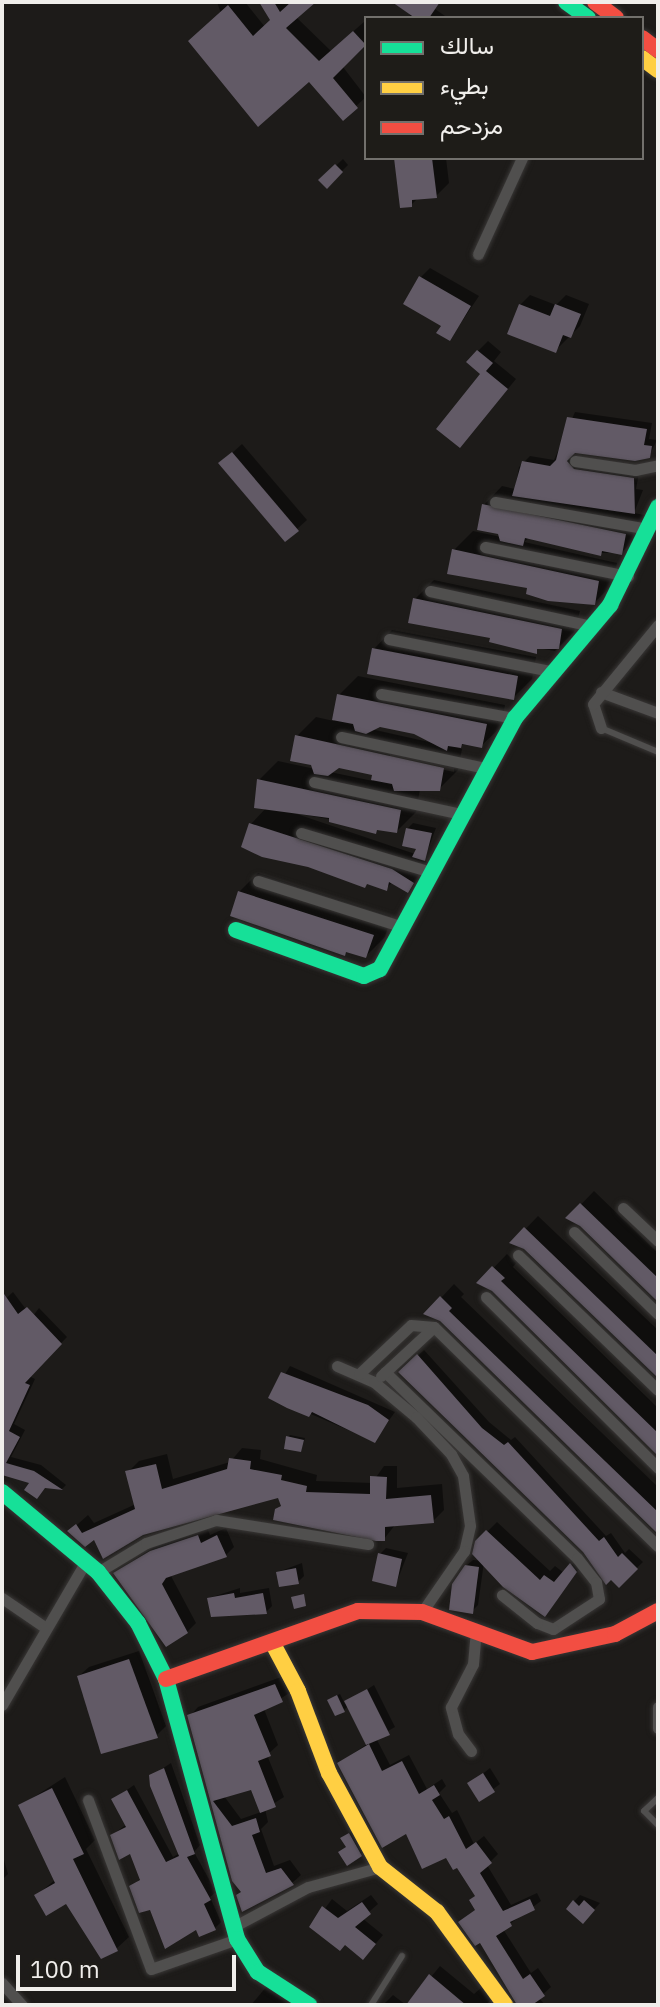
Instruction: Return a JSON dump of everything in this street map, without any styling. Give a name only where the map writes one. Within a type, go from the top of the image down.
[{"type":"street","points":[[566,2],[585,16]]},
{"type":"street","points":[[595,2],[613,16]]},
{"type":"street","points":[[478,254],[521,160]]},
{"type":"street","points":[[575,461],[635,470],[658,465]]},
{"type":"street","points":[[495,502],[648,529]]},
{"type":"street","points":[[236,930],[369,976],[380,969],[428,871],[515,718],[551,671],[592,626],[628,576],[658,507]]},
{"type":"street","points":[[485,547],[628,576]]},
{"type":"street","points":[[430,591],[592,626]]},
{"type":"street","points":[[601,728],[593,704],[658,625]]},
{"type":"street","points":[[389,639],[551,671]]},
{"type":"street","points":[[601,692],[658,713]]},
{"type":"street","points":[[381,694],[515,718]]},
{"type":"street","points":[[341,737],[486,768]]},
{"type":"street","points":[[314,782],[461,814]]},
{"type":"street","points":[[301,833],[428,871]]},
{"type":"street","points":[[258,881],[400,926]]},
{"type":"street","points":[[623,1208],[658,1241]]},
{"type":"street","points":[[574,1232],[658,1314]]},
{"type":"street","points":[[518,1255],[658,1390]]},
{"type":"street","points":[[486,1297],[658,1468]]},
{"type":"street","points":[[359,1374],[411,1325],[434,1327],[658,1546]]},
{"type":"street","points":[[374,1382],[434,1327]]},
{"type":"street","points":[[337,1366],[374,1382],[451,1454],[470,1501],[464,1551],[422,1612]]},
{"type":"street","points":[[385,1372],[577,1558],[596,1582],[599,1599],[553,1629],[537,1623],[502,1595]]},
{"type":"street","points":[[2,1492],[92,1566],[138,1623],[166,1679],[235,1933],[258,1972],[309,2005]]},
{"type":"street","points":[[3,1702],[46,1628],[92,1566],[146,1543],[216,1520],[368,1544]]},
{"type":"street","points":[[2,1598],[46,1628]]},
{"type":"street","points":[[166,1679],[358,1611],[422,1612],[476,1628],[510,1645],[547,1652],[615,1634],[658,1611]]},
{"type":"street","points":[[471,1751],[458,1734],[451,1707],[473,1664],[476,1628]]},
{"type":"street","points":[[272,1642],[298,1691],[329,1773],[380,1867],[437,1912],[505,2005]]},
{"type":"street","points":[[658,1707],[658,1728]]},
{"type":"street","points":[[88,1800],[151,1969],[235,1933],[308,1887],[380,1867]]},
{"type":"street","points":[[2,1983],[22,2005]]},
{"type":"lane","points":[[601,728],[658,752]]},
{"type":"lane","points":[[658,1798],[644,1811],[658,1825]]},
{"type":"lane","points":[[371,2005],[402,1956]]},
{"type":"building","points":[[259,2],[274,2],[280,12],[291,2],[316,2],[286,28],[319,61],[353,31],[364,43],[364,47],[333,78],[358,108],[343,121],[309,82],[258,127],[188,41],[228,5],[253,36],[270,20]]},
{"type":"building","points":[[392,2],[440,2],[430,16],[412,16]]},
{"type":"building","points":[[394,160],[432,160],[437,198],[412,200],[412,207],[400,208]]},
{"type":"building","points":[[335,164],[343,172],[327,189],[318,180]]},
{"type":"building","points":[[419,276],[471,306],[450,341],[436,333],[441,326],[403,304]]},
{"type":"building","points":[[519,304],[550,316],[555,304],[581,314],[571,338],[563,335],[556,353],[507,334]]},
{"type":"building","points":[[477,350],[493,363],[486,371],[508,389],[460,448],[436,429],[480,374],[466,362]]},
{"type":"building","points":[[567,417],[647,429],[644,445],[652,446],[650,458],[635,461],[575,453],[567,461],[574,469],[634,478],[635,514],[512,496],[522,461],[550,466],[556,460]]},
{"type":"building","points":[[232,452],[299,531],[285,542],[218,463]]},
{"type":"building","points":[[482,504],[626,534],[622,555],[602,551],[601,556],[525,538],[523,546],[500,541],[498,534],[477,530]]},
{"type":"building","points":[[452,549],[599,581],[595,605],[548,601],[526,594],[527,588],[447,574]]},
{"type":"building","points":[[413,598],[562,629],[559,649],[537,649],[537,654],[489,642],[490,638],[408,623]]},
{"type":"building","points":[[372,648],[518,676],[514,700],[367,674]]},
{"type":"building","points":[[337,694],[487,724],[482,748],[462,744],[461,748],[448,746],[447,751],[414,734],[380,727],[366,734],[355,731],[353,724],[332,720]]},
{"type":"building","points":[[295,735],[444,768],[440,791],[394,791],[392,784],[371,780],[372,775],[339,768],[328,776],[314,774],[311,765],[290,761]]},
{"type":"building","points":[[257,779],[401,810],[397,833],[377,830],[376,834],[329,822],[329,818],[254,808]]},
{"type":"building","points":[[249,823],[392,869],[414,883],[408,893],[389,882],[387,891],[367,884],[365,888],[308,867],[262,857],[241,847]]},
{"type":"building","points":[[406,828],[432,833],[425,861],[412,857],[416,849],[402,846]]},
{"type":"building","points":[[238,891],[374,935],[366,958],[346,952],[345,956],[230,916]]},
{"type":"building","points":[[580,1203],[658,1278],[658,1302],[580,1226],[565,1218]]},
{"type":"building","points":[[524,1227],[658,1356],[658,1378],[524,1249],[509,1243]]},
{"type":"building","points":[[492,1266],[505,1278],[501,1281],[658,1433],[658,1456],[492,1291],[476,1283]]},
{"type":"building","points":[[2,1291],[18,1314],[27,1307],[62,1344],[25,1383],[30,1385],[9,1431],[20,1437],[6,1463],[34,1471],[63,1490],[45,1488],[37,1499],[24,1490],[29,1483],[2,1475]]},
{"type":"building","points":[[440,1296],[452,1308],[449,1311],[658,1512],[658,1534],[440,1321],[423,1314]]},
{"type":"building","points":[[417,1354],[482,1428],[504,1445],[508,1442],[599,1541],[604,1537],[618,1557],[622,1553],[638,1569],[619,1588],[611,1580],[606,1585],[583,1552],[398,1372]]},
{"type":"building","points":[[281,1372],[368,1405],[389,1420],[375,1443],[312,1412],[309,1417],[287,1408],[268,1398]]},
{"type":"building","points":[[286,1436],[304,1440],[301,1452],[284,1449]]},
{"type":"building","points":[[229,1458],[251,1461],[250,1469],[282,1475],[281,1480],[307,1486],[306,1492],[370,1494],[370,1476],[387,1477],[386,1499],[431,1495],[434,1523],[385,1527],[385,1541],[376,1541],[273,1520],[275,1509],[281,1506],[278,1498],[143,1535],[103,1559],[94,1540],[85,1547],[67,1531],[76,1524],[82,1533],[135,1509],[125,1471],[156,1464],[162,1489],[227,1469]]},
{"type":"building","points":[[486,1530],[540,1580],[544,1575],[554,1582],[570,1563],[577,1572],[545,1617],[503,1587],[472,1554],[475,1541]]},
{"type":"building","points":[[198,1535],[201,1543],[217,1535],[227,1557],[166,1578],[162,1584],[188,1633],[166,1647],[113,1573],[150,1551]]},
{"type":"building","points":[[378,1553],[402,1559],[396,1587],[372,1581]]},
{"type":"building","points":[[465,1565],[479,1567],[473,1614],[449,1610],[452,1584]]},
{"type":"building","points":[[296,1568],[299,1584],[279,1587],[276,1572]]},
{"type":"building","points":[[234,1593],[235,1598],[263,1593],[267,1614],[211,1617],[207,1598]]},
{"type":"building","points":[[304,1594],[306,1606],[294,1609],[291,1597]]},
{"type":"building","points":[[129,1659],[158,1738],[101,1754],[77,1676]]},
{"type":"building","points":[[275,1684],[283,1702],[254,1715],[271,1756],[258,1761],[276,1807],[260,1813],[251,1790],[213,1801],[232,1826],[256,1818],[260,1832],[252,1835],[266,1873],[281,1868],[294,1885],[242,1912],[236,1895],[241,1892],[232,1881],[187,1715]]},
{"type":"building","points":[[367,1689],[390,1735],[366,1745],[344,1701]]},
{"type":"building","points":[[337,1695],[345,1712],[335,1716],[327,1700]]},
{"type":"building","points":[[369,1744],[382,1771],[402,1761],[419,1794],[434,1785],[440,1795],[432,1800],[444,1819],[449,1816],[466,1849],[476,1842],[492,1863],[480,1873],[503,1911],[530,1899],[535,1910],[510,1922],[512,1926],[496,1936],[523,1979],[530,1974],[545,1996],[532,2005],[517,2005],[480,1943],[475,1946],[458,1922],[475,1910],[469,1900],[475,1896],[457,1868],[453,1870],[446,1858],[422,1869],[406,1834],[382,1848],[337,1763]]},
{"type":"building","points":[[164,1768],[195,1854],[187,1857],[211,1900],[204,1904],[216,1930],[199,1937],[196,1930],[165,1949],[150,1910],[139,1913],[129,1886],[140,1880],[130,1854],[119,1860],[110,1835],[126,1827],[111,1799],[127,1790],[166,1862],[179,1856],[150,1786],[149,1775]]},
{"type":"building","points":[[483,1773],[495,1792],[479,1802],[467,1783]]},
{"type":"building","points":[[52,1788],[84,1854],[73,1859],[118,1951],[101,1959],[66,1904],[46,1916],[34,1895],[55,1883],[18,1805]]},
{"type":"building","points":[[349,1833],[362,1856],[347,1866],[338,1852],[346,1847],[340,1838]]},
{"type":"building","points":[[573,1900],[579,1906],[584,1900],[595,1910],[583,1924],[566,1909]]},
{"type":"building","points":[[362,1902],[371,1914],[355,1927],[376,1944],[363,1960],[345,1945],[340,1951],[309,1927],[322,1906],[338,1918]]},
{"type":"building","points":[[429,1974],[466,2005],[406,2005]]},
{"type":"traffic: fast","points":[[566,2],[585,16]]},
{"type":"traffic: fast","points":[[236,930],[364,976],[380,969],[515,718],[610,605],[658,507]]},
{"type":"traffic: fast","points":[[2,1492],[98,1572],[138,1623],[166,1679],[237,1939],[258,1972],[309,2005]]},
{"type":"traffic: slow","points":[[644,60],[658,70]]},
{"type":"traffic: slow","points":[[272,1642],[298,1691],[329,1773],[380,1867],[437,1912],[505,2005]]},
{"type":"traffic: jam","points":[[595,2],[613,16]]},
{"type":"traffic: jam","points":[[644,40],[658,50]]},
{"type":"traffic: jam","points":[[166,1679],[358,1611],[422,1612],[532,1652],[615,1634],[658,1611]]}]
